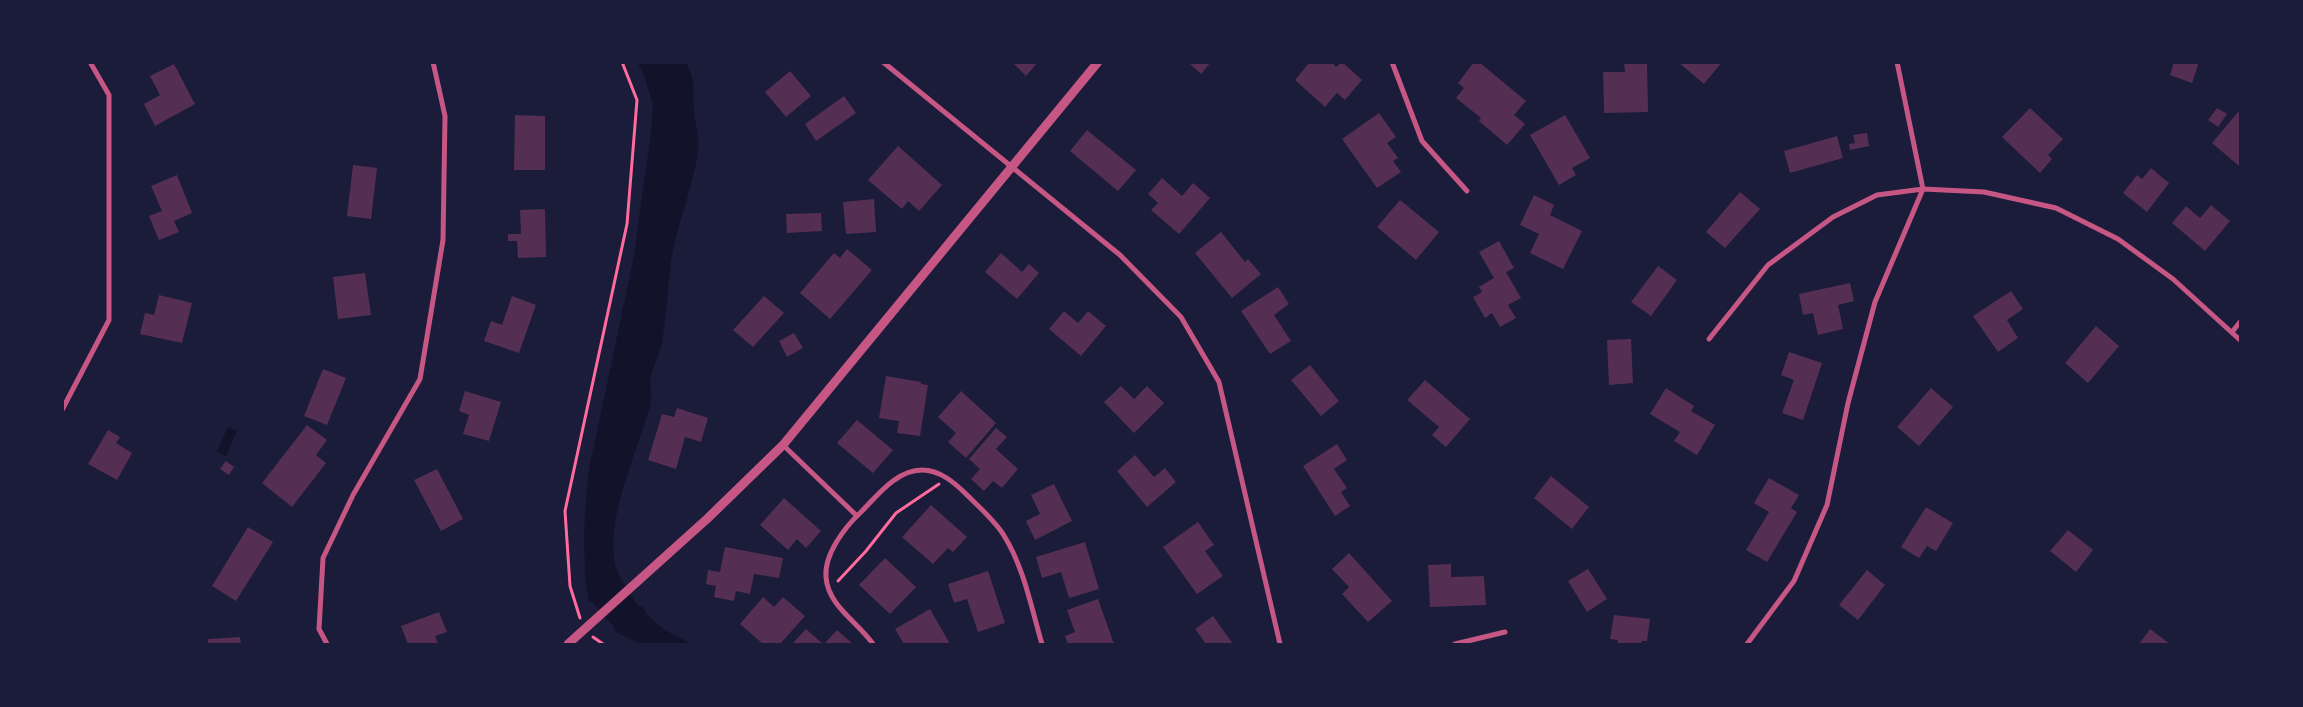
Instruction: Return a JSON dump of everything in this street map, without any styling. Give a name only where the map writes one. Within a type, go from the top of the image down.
[{"type":"street","points":[[62,410],[109,320],[108,95],[90,62]]},
{"type":"street","points":[[327,644],[319,629],[323,558],[353,495],[420,378],[443,240],[445,116],[433,62]]},
{"type":"street","points":[[883,62],[1120,255],[1181,317],[1219,382],[1280,644]]},
{"type":"street","points":[[568,644],[636,584],[783,445],[1098,62]]},
{"type":"street","points":[[1392,62],[1422,141],[1467,191]]},
{"type":"street","points":[[1747,644],[1794,580],[1827,506],[1848,403],[1875,302],[1923,189],[1897,62]]},
{"type":"street","points":[[1710,339],[1768,264],[1833,216],[1877,195],[1923,189],[1984,192],[2056,208],[2118,239],[2173,279],[2240,340]]},
{"type":"street","points":[[2232,332],[2240,322]]},
{"type":"street","points":[[783,445],[857,516]]},
{"type":"street","points":[[872,644],[842,611],[829,590],[826,578],[826,563],[838,540],[857,516],[896,479],[922,470],[948,479],[977,505],[1003,533],[1021,568],[1042,644]]},
{"type":"street","points":[[1455,644],[1505,632]]},
{"type":"path","points":[[585,630],[570,586],[565,511],[627,224],[637,100],[622,62]]},
{"type":"path","points":[[829,590],[866,552],[896,513],[948,479]]},
{"type":"shaded area","points":[[638,63],[686,63],[693,81],[698,146],[693,179],[671,261],[663,336],[651,376],[651,402],[623,488],[614,532],[614,552],[619,575],[638,606],[643,607],[651,618],[666,630],[696,644],[640,644],[614,631],[615,628],[593,603],[589,602],[585,577],[584,531],[588,474],[633,261],[651,132],[653,105],[645,78]]},
{"type":"shaded area","points":[[228,427],[237,431],[226,456],[217,452]]},
{"type":"building","points":[[1012,62],[1038,62],[1026,76]]},
{"type":"building","points":[[1188,62],[1211,62],[1201,74]]},
{"type":"building","points":[[1310,62],[1332,62],[1336,67],[1342,62],[1362,80],[1345,100],[1337,93],[1325,107],[1295,80]]},
{"type":"building","points":[[1474,62],[1479,62],[1526,101],[1514,115],[1525,124],[1507,145],[1479,121],[1481,118],[1456,98],[1464,88],[1458,83]]},
{"type":"building","points":[[1624,62],[1647,62],[1648,112],[1604,113],[1603,72],[1625,72]]},
{"type":"building","points":[[1678,62],[1722,62],[1704,84]]},
{"type":"building","points":[[2174,62],[2199,62],[2192,83],[2170,75]]},
{"type":"building","points":[[174,64],[195,104],[155,126],[144,104],[160,95],[150,76]]},
{"type":"building","points":[[790,71],[811,96],[786,117],[765,92]]},
{"type":"building","points":[[844,96],[856,113],[816,141],[805,124]]},
{"type":"building","points":[[2030,108],[2063,139],[2048,155],[2052,159],[2040,173],[2002,137]]},
{"type":"building","points":[[2217,108],[2227,114],[2218,127],[2208,120]]},
{"type":"building","points":[[2238,112],[2240,114],[2239,166],[2212,143]]},
{"type":"building","points":[[1379,113],[1396,137],[1387,143],[1398,158],[1393,161],[1401,172],[1377,188],[1342,139]]},
{"type":"building","points":[[515,115],[545,116],[545,170],[514,170]]},
{"type":"building","points":[[1565,115],[1590,158],[1572,168],[1576,175],[1559,185],[1530,135]]},
{"type":"building","points":[[1087,130],[1136,170],[1118,191],[1070,151]]},
{"type":"building","points":[[1867,133],[1869,146],[1850,150],[1849,144],[1855,143],[1853,135]]},
{"type":"building","points":[[1837,136],[1843,158],[1790,173],[1784,151]]},
{"type":"building","points":[[898,146],[942,185],[919,211],[908,201],[902,209],[868,180]]},
{"type":"building","points":[[353,165],[377,168],[371,219],[347,216]]},
{"type":"building","points":[[2151,168],[2169,183],[2147,212],[2123,193],[2137,175],[2142,179]]},
{"type":"building","points":[[177,175],[192,213],[174,221],[179,232],[159,240],[149,216],[162,211],[151,186]]},
{"type":"building","points":[[1162,178],[1182,196],[1193,183],[1210,198],[1179,234],[1151,210],[1158,203],[1148,194]]},
{"type":"building","points":[[1740,192],[1760,209],[1725,248],[1706,232]]},
{"type":"building","points":[[1534,195],[1554,205],[1550,215],[1582,231],[1563,269],[1530,253],[1539,234],[1520,225]]},
{"type":"building","points":[[874,199],[876,232],[846,234],[843,202]]},
{"type":"building","points":[[1400,200],[1439,232],[1416,260],[1377,227]]},
{"type":"building","points":[[2211,205],[2230,221],[2205,251],[2172,223],[2186,206],[2200,218]]},
{"type":"building","points":[[545,209],[546,257],[518,258],[517,241],[508,241],[508,234],[521,234],[520,210]]},
{"type":"building","points":[[821,213],[822,231],[787,233],[786,214]]},
{"type":"building","points":[[1221,232],[1245,262],[1248,259],[1261,274],[1232,298],[1195,253]]},
{"type":"building","points":[[1499,241],[1514,268],[1506,272],[1521,298],[1508,305],[1516,318],[1500,327],[1492,313],[1485,318],[1473,297],[1482,292],[1479,287],[1494,278],[1479,252]]},
{"type":"building","points":[[847,249],[872,270],[830,319],[800,293],[834,253],[840,258]]},
{"type":"building","points":[[1001,253],[1022,272],[1029,264],[1039,273],[1017,299],[985,272]]},
{"type":"building","points":[[1658,266],[1677,280],[1651,316],[1631,302]]},
{"type":"building","points":[[365,273],[371,315],[338,319],[333,277]]},
{"type":"building","points":[[1850,283],[1854,301],[1838,305],[1843,329],[1818,335],[1813,313],[1803,315],[1799,294]]},
{"type":"building","points":[[1278,287],[1289,304],[1274,315],[1291,341],[1270,354],[1241,311]]},
{"type":"building","points":[[2011,291],[2023,309],[2007,320],[2018,338],[1998,352],[1973,316]]},
{"type":"building","points":[[159,295],[192,303],[182,343],[140,334],[145,313],[154,315]]},
{"type":"building","points":[[512,296],[536,305],[519,353],[484,341],[491,321],[502,325]]},
{"type":"building","points":[[764,296],[784,313],[753,347],[733,330]]},
{"type":"building","points":[[1064,311],[1078,323],[1088,311],[1106,326],[1081,356],[1049,329]]},
{"type":"building","points":[[2096,326],[2119,346],[2088,383],[2065,363]]},
{"type":"building","points":[[794,333],[803,348],[787,357],[779,341]]},
{"type":"building","points":[[1631,339],[1633,383],[1609,385],[1607,340]]},
{"type":"building","points":[[1789,352],[1822,363],[1803,420],[1782,413],[1794,380],[1781,375]]},
{"type":"building","points":[[1310,365],[1339,401],[1321,416],[1291,380]]},
{"type":"building","points":[[323,369],[346,378],[327,425],[304,416]]},
{"type":"building","points":[[886,376],[928,385],[920,436],[897,433],[899,421],[879,418]]},
{"type":"building","points":[[1425,380],[1470,419],[1446,447],[1432,435],[1439,427],[1407,400]]},
{"type":"building","points":[[1121,386],[1134,399],[1147,386],[1164,403],[1134,433],[1104,402]]},
{"type":"building","points":[[1666,388],[1694,406],[1691,411],[1715,425],[1697,455],[1674,441],[1680,432],[1650,414]]},
{"type":"building","points":[[1931,388],[1953,407],[1919,446],[1897,427]]},
{"type":"building","points":[[465,391],[501,402],[489,441],[463,434],[469,415],[459,411]]},
{"type":"building","points":[[961,391],[996,423],[966,458],[948,442],[956,433],[938,417]]},
{"type":"building","points":[[677,408],[708,418],[701,442],[685,437],[676,469],[648,460],[662,414],[674,417]]},
{"type":"building","points":[[857,420],[893,450],[873,473],[837,443]]},
{"type":"building","points":[[307,425],[327,440],[316,455],[326,463],[292,507],[262,483]]},
{"type":"building","points":[[996,428],[1007,437],[996,449],[1018,469],[1002,488],[993,481],[984,491],[971,479],[980,469],[969,459]]},
{"type":"building","points":[[108,430],[120,437],[116,443],[132,453],[117,480],[88,464]]},
{"type":"building","points":[[1337,444],[1347,460],[1334,469],[1347,488],[1341,492],[1350,506],[1335,516],[1303,466]]},
{"type":"building","points":[[1135,455],[1154,477],[1165,468],[1176,482],[1147,507],[1117,471]]},
{"type":"building","points":[[226,461],[234,467],[229,475],[220,469]]},
{"type":"building","points":[[437,469],[463,519],[441,531],[414,480]]},
{"type":"building","points":[[1551,476],[1589,507],[1572,529],[1534,498]]},
{"type":"building","points":[[1769,478],[1799,495],[1791,508],[1797,512],[1767,562],[1746,550],[1769,512],[1754,503]]},
{"type":"building","points":[[1054,484],[1072,521],[1035,540],[1026,521],[1040,514],[1031,495]]},
{"type":"building","points":[[784,498],[821,531],[806,548],[797,539],[788,550],[760,525]]},
{"type":"building","points":[[931,505],[967,537],[953,552],[948,548],[933,564],[902,537]]},
{"type":"building","points":[[1926,507],[1953,523],[1936,551],[1927,546],[1919,558],[1901,547]]},
{"type":"building","points":[[1198,522],[1214,545],[1205,551],[1223,576],[1197,594],[1163,547]]},
{"type":"building","points":[[248,527],[273,542],[236,601],[212,586]]},
{"type":"building","points":[[2068,530],[2093,550],[2076,572],[2050,551]]},
{"type":"building","points":[[1085,542],[1099,589],[1069,598],[1061,572],[1042,578],[1036,557]]},
{"type":"building","points":[[725,547],[783,558],[779,578],[754,574],[750,594],[736,591],[734,601],[714,597],[716,586],[706,584],[708,570],[720,572]]},
{"type":"building","points":[[1349,553],[1392,601],[1368,622],[1342,594],[1349,587],[1332,569]]},
{"type":"building","points":[[885,558],[916,587],[890,614],[859,585]]},
{"type":"building","points":[[1451,564],[1451,577],[1484,576],[1486,605],[1430,607],[1428,565]]},
{"type":"building","points":[[1588,569],[1607,599],[1587,612],[1568,581]]},
{"type":"building","points":[[1867,570],[1885,585],[1858,620],[1839,605]]},
{"type":"building","points":[[988,571],[1005,623],[978,632],[967,599],[954,603],[948,584]]},
{"type":"building","points":[[763,597],[774,607],[783,597],[805,616],[780,644],[763,644],[740,624]]},
{"type":"building","points":[[1098,599],[1114,644],[1068,644],[1065,636],[1075,632],[1067,610]]},
{"type":"building","points":[[930,609],[950,644],[904,644],[895,629]]},
{"type":"building","points":[[439,612],[447,632],[435,636],[438,644],[408,644],[401,626]]},
{"type":"building","points":[[1614,615],[1650,619],[1647,641],[1642,641],[1641,644],[1618,644],[1618,640],[1610,639]]},
{"type":"building","points":[[1213,616],[1233,644],[1206,644],[1195,629]]},
{"type":"building","points":[[806,629],[823,644],[792,644]]},
{"type":"building","points":[[2150,629],[2170,644],[2139,644]]},
{"type":"building","points":[[837,630],[853,644],[824,644]]},
{"type":"building","points":[[240,637],[241,644],[208,644],[208,639]]}]
